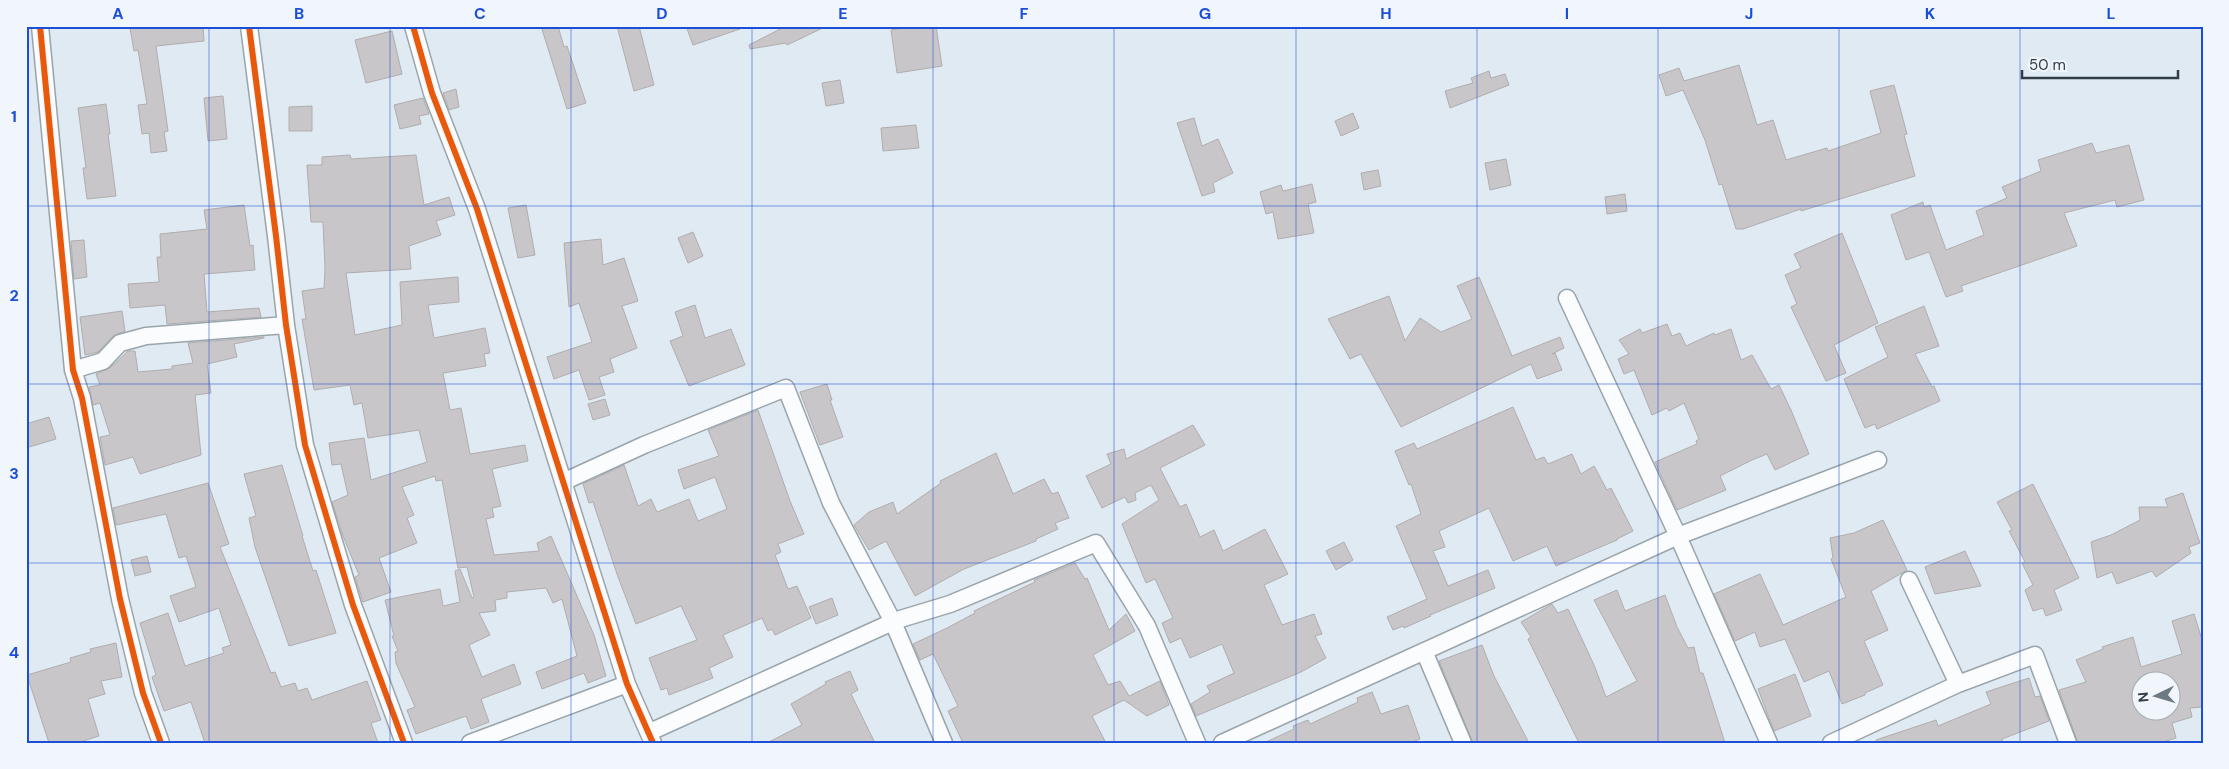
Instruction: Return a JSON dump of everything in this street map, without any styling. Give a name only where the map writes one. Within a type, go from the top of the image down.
[{"type":"street","points":[[40,26],[73,370],[82,398],[120,599],[142,693],[161,743]]},
{"type":"street","points":[[248,26],[286,325],[305,445],[353,605],[404,743]]},
{"type":"street","points":[[413,26],[432,93],[477,209],[627,684],[652,737],[892,622],[950,604],[1096,543],[1147,626],[1196,743]]},
{"type":"street","points":[[1567,298],[1678,536],[1769,743]]},
{"type":"street","points":[[73,370],[103,361],[120,343],[146,336],[286,325]]},
{"type":"street","points":[[563,482],[644,445],[786,388],[830,503],[892,622],[944,743]]},
{"type":"street","points":[[1222,743],[1678,536],[1878,460]]},
{"type":"street","points":[[1909,580],[1958,684]]},
{"type":"street","points":[[1424,651],[1463,743]]},
{"type":"street","points":[[1830,743],[1958,684],[2035,655],[2068,743]]},
{"type":"street","points":[[470,743],[627,684]]},
{"type":"building","points":[[143,26],[203,26],[204,41],[156,46],[168,131],[164,132],[167,151],[151,153],[149,133],[142,134],[138,105],[147,104],[138,50],[134,51],[130,28]]},
{"type":"building","points":[[541,26],[558,26],[564,47],[567,46],[586,103],[567,109]]},
{"type":"building","points":[[617,26],[639,26],[654,85],[634,91]]},
{"type":"building","points":[[686,26],[740,26],[740,29],[693,45]]},
{"type":"building","points":[[786,26],[827,26],[787,45],[786,43],[750,49],[749,45]]},
{"type":"building","points":[[912,26],[936,26],[942,66],[897,73],[891,30]]},
{"type":"building","points":[[392,31],[402,74],[366,83],[355,40]]},
{"type":"building","points":[[1739,65],[1757,125],[1773,120],[1786,160],[1827,148],[1828,151],[1881,133],[1870,91],[1894,85],[1907,134],[1904,135],[1915,176],[1801,211],[1801,209],[1743,229],[1736,229],[1722,184],[1719,185],[1705,140],[1683,90],[1666,96],[1659,75],[1679,68],[1684,81]]},
{"type":"building","points":[[1489,71],[1491,78],[1505,74],[1509,85],[1450,108],[1445,91],[1473,83],[1471,78]]},
{"type":"building","points":[[840,80],[844,103],[826,106],[822,83]]},
{"type":"building","points":[[456,89],[459,107],[449,110],[443,93]]},
{"type":"building","points":[[223,96],[227,139],[208,141],[204,98]]},
{"type":"building","points":[[423,98],[429,114],[419,116],[421,124],[400,129],[394,105]]},
{"type":"building","points":[[106,104],[116,196],[87,199],[83,168],[86,168],[78,108]]},
{"type":"building","points":[[312,106],[312,131],[289,131],[289,107]]},
{"type":"building","points":[[1353,113],[1359,128],[1341,136],[1335,121]]},
{"type":"building","points":[[1194,118],[1202,146],[1218,139],[1233,173],[1213,183],[1215,192],[1202,196],[1177,123]]},
{"type":"building","points":[[916,125],[919,148],[883,151],[881,128]]},
{"type":"building","points":[[2092,143],[2096,153],[2129,145],[2144,200],[2117,207],[2115,200],[2064,213],[2077,246],[1961,286],[1963,291],[1946,297],[1929,252],[1906,260],[1891,215],[1923,202],[1924,207],[1930,205],[1946,250],[1984,235],[1976,211],[2007,198],[2002,187],[2041,171],[2038,160]]},
{"type":"building","points":[[350,155],[351,159],[416,155],[424,205],[449,197],[455,215],[436,221],[441,235],[409,246],[411,269],[346,273],[355,335],[402,325],[400,282],[458,277],[459,302],[428,305],[434,338],[485,328],[490,353],[484,354],[486,366],[443,373],[450,410],[461,408],[470,454],[525,445],[528,461],[492,469],[501,506],[492,508],[494,517],[486,519],[494,555],[539,551],[537,543],[551,536],[594,635],[606,676],[588,683],[584,673],[542,689],[536,672],[577,656],[562,599],[553,603],[546,588],[507,592],[507,598],[495,600],[496,611],[479,613],[490,635],[469,645],[482,677],[514,664],[521,684],[481,699],[489,722],[471,729],[466,716],[416,734],[407,710],[415,707],[396,663],[395,652],[398,651],[392,636],[394,636],[385,600],[440,589],[443,606],[460,602],[455,571],[460,569],[472,598],[474,597],[467,567],[458,568],[442,480],[436,481],[435,476],[402,487],[414,515],[407,518],[417,543],[379,558],[391,592],[363,602],[355,577],[359,575],[332,502],[348,495],[341,464],[332,465],[329,443],[364,438],[371,480],[427,462],[419,430],[368,438],[362,403],[354,405],[350,385],[314,390],[302,319],[306,319],[302,291],[324,288],[325,269],[323,222],[311,222],[307,165],[322,165],[322,157]]},
{"type":"building","points":[[1506,159],[1511,185],[1490,190],[1485,163]]},
{"type":"building","points":[[1378,170],[1381,186],[1364,190],[1361,173]]},
{"type":"building","points":[[1312,184],[1316,202],[1308,204],[1314,233],[1278,239],[1273,212],[1266,214],[1260,192],[1281,185],[1283,191]]},
{"type":"building","points":[[1625,194],[1627,211],[1607,214],[1605,197]]},
{"type":"building","points":[[244,205],[250,246],[253,245],[255,270],[204,274],[207,312],[259,308],[261,317],[167,324],[165,305],[130,308],[128,284],[159,282],[157,257],[161,257],[160,234],[207,229],[204,210]]},
{"type":"building","points":[[526,205],[535,255],[518,258],[508,208]]},
{"type":"building","points":[[693,232],[703,256],[688,263],[678,238]]},
{"type":"building","points":[[1842,233],[1878,323],[1834,345],[1846,373],[1826,381],[1791,307],[1797,304],[1785,275],[1801,268],[1794,254]]},
{"type":"building","points":[[601,239],[603,265],[624,258],[638,301],[622,306],[637,348],[610,359],[614,372],[599,377],[605,395],[589,400],[579,370],[554,379],[547,357],[592,342],[579,303],[569,307],[564,243]]},
{"type":"building","points":[[84,240],[87,277],[74,279],[71,241]]},
{"type":"building","points":[[1479,277],[1512,356],[1560,337],[1564,348],[1552,354],[1555,353],[1562,370],[1537,379],[1531,364],[1401,427],[1361,354],[1350,359],[1328,319],[1389,296],[1405,341],[1420,318],[1441,332],[1472,319],[1457,286]]},
{"type":"building","points":[[695,305],[705,338],[731,329],[745,365],[689,386],[670,341],[683,336],[675,312]]},
{"type":"building","points":[[1924,306],[1939,346],[1915,354],[1932,387],[1934,386],[1940,401],[1877,429],[1875,424],[1865,428],[1844,379],[1888,357],[1875,327]]},
{"type":"building","points":[[122,311],[125,331],[113,336],[98,352],[85,355],[80,317]]},
{"type":"building","points":[[1667,324],[1672,336],[1680,333],[1686,346],[1714,333],[1715,335],[1731,329],[1741,360],[1752,355],[1771,389],[1779,385],[1809,454],[1775,470],[1767,454],[1752,460],[1720,476],[1726,490],[1677,510],[1655,462],[1697,444],[1696,441],[1699,439],[1684,403],[1669,411],[1667,408],[1652,415],[1634,370],[1624,374],[1618,359],[1629,354],[1619,340],[1640,329],[1642,333]]},
{"type":"building","points":[[264,337],[234,344],[237,357],[207,364],[211,393],[195,395],[201,455],[140,474],[133,457],[105,465],[100,437],[110,435],[100,403],[93,405],[89,387],[100,385],[96,374],[110,368],[128,351],[135,351],[138,372],[172,369],[172,366],[193,363],[188,343]]},
{"type":"building","points":[[827,384],[832,400],[830,400],[843,437],[820,445],[800,392]]},
{"type":"building","points":[[605,399],[610,415],[593,420],[588,404]]},
{"type":"building","points":[[1513,407],[1536,460],[1544,457],[1548,464],[1572,454],[1581,474],[1594,466],[1607,490],[1611,488],[1633,531],[1617,540],[1556,566],[1547,546],[1513,561],[1489,508],[1439,531],[1445,547],[1433,551],[1448,586],[1488,570],[1495,588],[1404,628],[1403,626],[1393,630],[1387,617],[1427,599],[1396,526],[1421,514],[1411,484],[1409,485],[1395,451],[1414,443],[1417,449]]},
{"type":"building","points":[[758,410],[790,501],[804,534],[778,544],[781,552],[775,555],[788,589],[797,586],[811,618],[775,635],[772,629],[768,631],[762,618],[723,635],[733,657],[709,668],[713,678],[669,695],[667,688],[661,690],[649,658],[697,640],[681,606],[636,624],[593,502],[589,503],[583,484],[624,465],[638,506],[651,499],[657,512],[689,499],[698,521],[727,509],[715,477],[684,489],[678,470],[719,456],[708,430]]},
{"type":"building","points":[[49,417],[56,439],[26,448],[26,424]]},
{"type":"building","points":[[1193,425],[1205,445],[1160,468],[1180,507],[1186,504],[1200,537],[1214,530],[1223,551],[1265,529],[1288,574],[1264,585],[1282,625],[1314,614],[1322,634],[1315,636],[1326,658],[1301,672],[1196,716],[1191,704],[1210,692],[1207,686],[1234,673],[1222,644],[1190,658],[1181,638],[1170,643],[1162,623],[1173,618],[1155,579],[1146,583],[1122,524],[1159,500],[1151,485],[1135,493],[1136,500],[1128,503],[1125,497],[1102,508],[1086,476],[1111,464],[1107,454],[1124,449],[1126,459]]},
{"type":"building","points":[[996,453],[1013,494],[1044,479],[1052,494],[1058,492],[1069,518],[1055,523],[1058,529],[1036,539],[1036,541],[964,569],[915,596],[886,541],[869,550],[854,525],[869,512],[893,502],[897,514],[941,483],[940,481]]},
{"type":"building","points":[[282,465],[313,571],[316,570],[336,633],[289,646],[255,547],[249,518],[256,516],[244,474]]},
{"type":"building","points":[[208,483],[229,544],[220,547],[271,673],[275,672],[281,687],[295,683],[298,691],[307,688],[312,700],[367,681],[381,720],[371,723],[378,743],[205,743],[191,702],[164,711],[152,677],[156,675],[140,623],[168,613],[185,666],[224,653],[222,648],[231,645],[219,608],[179,622],[170,596],[196,587],[186,556],[179,558],[166,514],[116,525],[113,508]]},
{"type":"building","points":[[2033,484],[2079,578],[2054,590],[2062,610],[2046,616],[2043,608],[2033,611],[2025,590],[2033,585],[2022,563],[2025,562],[2009,531],[2012,530],[1997,502]]},
{"type":"building","points":[[2183,493],[2200,543],[2189,547],[2191,553],[2156,577],[2152,571],[2117,584],[2112,572],[2097,578],[2091,542],[2111,535],[2140,520],[2139,507],[2168,507],[2165,499]]},
{"type":"building","points":[[1883,520],[1907,570],[1871,591],[1888,630],[1864,641],[1883,685],[1865,693],[1865,695],[1842,704],[1829,671],[1804,682],[1785,639],[1760,647],[1755,632],[1735,641],[1714,594],[1760,574],[1783,625],[1846,597],[1831,559],[1833,558],[1830,538],[1854,533]]},
{"type":"building","points":[[1344,542],[1353,560],[1336,570],[1326,551]]},
{"type":"building","points":[[1965,551],[1981,586],[1935,594],[1925,567]]},
{"type":"building","points":[[147,556],[151,572],[135,576],[131,560]]},
{"type":"building","points":[[1075,563],[1085,579],[1087,578],[1109,630],[1126,614],[1135,631],[1093,655],[1108,685],[1120,681],[1129,696],[1160,681],[1169,705],[1147,716],[1124,700],[1092,716],[1106,743],[963,743],[948,711],[958,706],[933,654],[920,660],[913,644],[975,613],[974,611],[1035,582],[1034,580]]},
{"type":"building","points":[[1617,590],[1625,611],[1665,595],[1677,627],[1688,648],[1694,647],[1700,673],[1703,673],[1725,743],[1579,743],[1528,639],[1531,637],[1521,622],[1552,604],[1558,613],[1568,609],[1594,665],[1606,697],[1637,681],[1594,600]]},
{"type":"building","points":[[832,598],[838,615],[816,624],[809,607]]},
{"type":"building","points":[[2194,614],[2203,643],[2203,707],[2190,708],[2192,717],[2182,720],[2182,672],[2132,672],[2132,722],[2175,722],[2172,723],[2176,738],[2160,743],[2078,743],[2059,690],[2086,682],[2076,660],[2103,649],[2102,647],[2133,637],[2141,667],[2182,654],[2172,621]]},
{"type":"building","points":[[116,643],[122,677],[101,681],[105,694],[88,699],[99,736],[77,743],[49,743],[27,675],[71,662],[70,658],[91,652],[90,649]]},
{"type":"building","points":[[1482,645],[1494,676],[1529,743],[1473,743],[1439,661]]},
{"type":"building","points":[[850,671],[858,690],[851,694],[875,743],[767,743],[802,725],[791,704],[826,684],[825,682]]},
{"type":"building","points":[[1795,674],[1811,716],[1774,731],[1758,689]]},
{"type":"building","points":[[2029,678],[2035,697],[2040,696],[2049,721],[2002,739],[2003,743],[1877,743],[1876,740],[1936,720],[1938,726],[1991,704],[1986,692]]},
{"type":"building","points":[[1372,692],[1381,714],[1408,705],[1420,739],[1410,743],[1264,743],[1294,729],[1293,726],[1308,720],[1310,724],[1358,702],[1357,698]]},
{"type":"cycle path","points":[[40,26],[73,370],[82,398],[120,599],[143,693],[161,743]]},
{"type":"cycle path","points":[[249,26],[286,325],[305,445],[353,605],[404,743]]},
{"type":"cycle path","points":[[413,26],[432,93],[477,209],[627,684],[653,743]]}]
